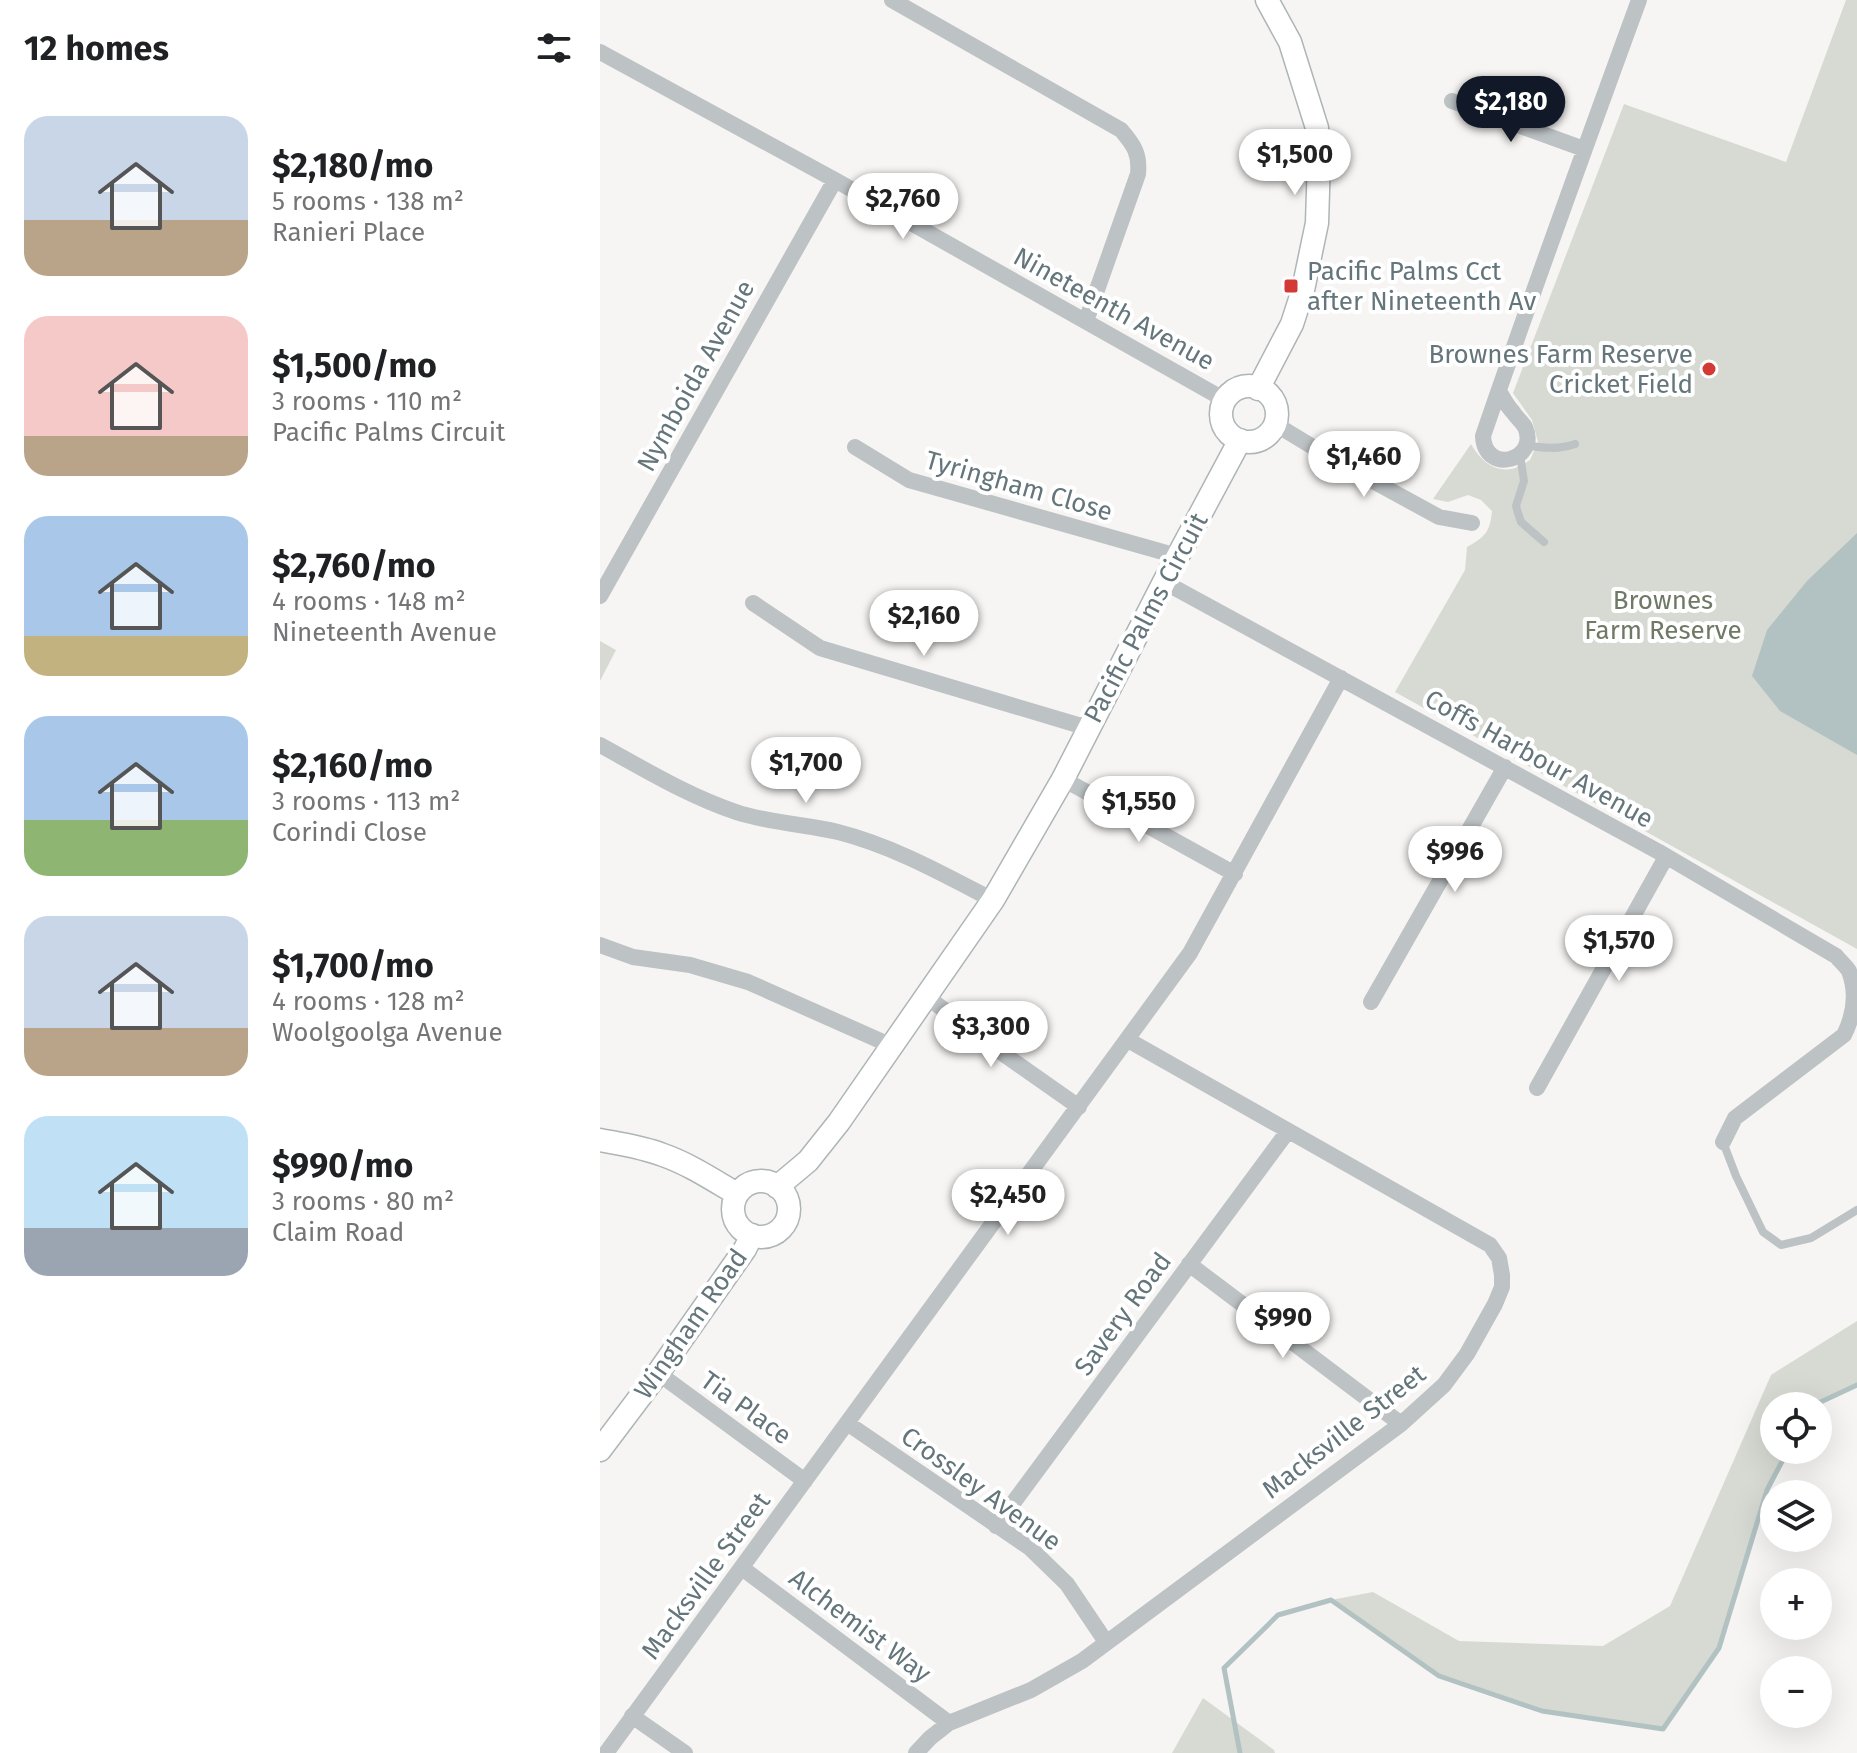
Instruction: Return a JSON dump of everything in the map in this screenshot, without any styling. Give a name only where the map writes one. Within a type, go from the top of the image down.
[{"type":"street","points":[[892,0],[1121,130],[1132,142],[1139,161],[1138,174],[1086,321]]},
{"type":"street","points":[[1258,389],[1292,324],[1303,290],[1317,223],[1318,191],[1317,128],[1290,42],[1267,0]]},
{"type":"street","points":[[1499,391],[1525,427],[1523,450],[1510,459],[1501,460],[1493,457],[1483,436],[1584,149],[1639,0]]},
{"type":"street","name":"Nineteenth Avenue","points":[[603,59],[835,180],[1225,400]]},
{"type":"street","points":[[1452,101],[1584,149]]},
{"type":"street","name":"Nymboida Avenue","points":[[600,596],[835,180]]},
{"type":"street","points":[[1239,388],[1266,392],[1277,411],[1275,424],[1262,439],[1240,440],[1226,431],[1223,424],[1225,400],[1239,388]]},
{"type":"street","points":[[1275,424],[1439,517],[1472,523]]},
{"type":"street","name":"Pacific Palms Circuit","points":[[777,1187],[808,1161],[839,1122],[993,900],[1063,779],[1240,440]]},
{"type":"street","name":"Tyringham Close","points":[[855,447],[909,480],[1177,556]]},
{"type":"street","name":"Coffs Harbour Avenue","points":[[1164,582],[1505,767],[1836,956],[1848,970],[1854,988],[1855,1010],[1844,1035],[1735,1118],[1723,1142]]},
{"type":"street","points":[[753,603],[820,648],[1088,728]]},
{"type":"street","name":"Macksville Street","points":[[606,1753],[1190,953],[1341,678]]},
{"type":"street","points":[[600,745],[686,792],[737,813],[827,830],[882,845],[993,900]]},
{"type":"street","points":[[1371,1002],[1505,767]]},
{"type":"street","points":[[1063,779],[1235,874]]},
{"type":"street","points":[[1537,1088],[1666,857]]},
{"type":"street","points":[[600,945],[633,957],[690,965],[748,982],[892,1046]]},
{"type":"street","points":[[927,997],[1079,1107]]},
{"type":"street","name":"Macksville Street","points":[[916,1753],[949,1723],[1031,1690],[1082,1661],[1401,1424],[1444,1385],[1467,1354],[1502,1287],[1499,1258],[1490,1245],[1128,1040]]},
{"type":"street","name":"Savery Road","points":[[996,1526],[1288,1131]]},
{"type":"street","points":[[600,1140],[664,1155],[737,1194]]},
{"type":"street","points":[[758,1181],[777,1187],[787,1199],[788,1212],[784,1224],[774,1233],[759,1237],[752,1235],[734,1218],[733,1202],[737,1194],[743,1187],[758,1181]]},
{"type":"street","name":"Wingham Road","points":[[600,1450],[658,1373],[752,1235]]},
{"type":"street","points":[[1189,1264],[1401,1424]]},
{"type":"street","name":"Tia Place","points":[[658,1373],[805,1481]]},
{"type":"street","name":"Crossley Avenue","points":[[847,1423],[1030,1548],[1067,1584],[1106,1642]]},
{"type":"street","name":"Alchemist Way","points":[[742,1568],[949,1723]]},
{"type":"street","points":[[632,1716],[685,1753]]},
{"type":"lane","points":[[1544,542],[1521,522],[1516,506],[1524,481],[1523,450],[1575,444]]},
{"type":"lane","name":"Coffs Harbour Avenue","points":[[1723,1142],[1763,1232],[1781,1245],[1811,1238],[1857,1210]]},
{"type":"green space","name":"Brownes Farm Reserve","points":[[1846,0],[1857,0],[1857,949],[1395,692],[1465,570],[1467,547],[1486,533],[1491,518],[1492,511],[1481,500],[1468,495],[1448,502],[1433,499],[1471,444],[1487,463],[1511,469],[1530,460],[1538,442],[1532,420],[1513,393],[1624,104],[1786,162]]},
{"type":"green space","points":[[600,641],[616,650],[600,681]]},
{"type":"green space","points":[[1857,1321],[1857,1385],[1832,1397],[1832,1392],[1764,1392],[1771,1375]]},
{"type":"green space","points":[[1760,1400],[1760,1464],[1781,1464],[1772,1480],[1760,1480],[1760,1513],[1719,1648],[1663,1729],[1542,1711],[1439,1676],[1331,1600],[1373,1592],[1459,1641],[1603,1646],[1670,1606]]},
{"type":"green space","points":[[1203,1698],[1274,1750],[1275,1753],[1172,1753]]},
{"type":"shaded area","points":[[1857,533],[1857,755],[1780,711],[1752,676],[1767,630],[1807,581]]},
{"type":"waterway","points":[[1832,1397],[1857,1385]]},
{"type":"waterway","points":[[1240,1753],[1224,1668],[1278,1615],[1331,1600],[1439,1676],[1542,1711],[1663,1729],[1719,1648],[1767,1490],[1781,1464]]},
{"type":"place","name":"Pacific Palms Cct after Nineteenth Av","points":[[1291,286]]},
{"type":"place","name":"Brownes Farm Reserve Cricket Field","points":[[1709,369]]}]
